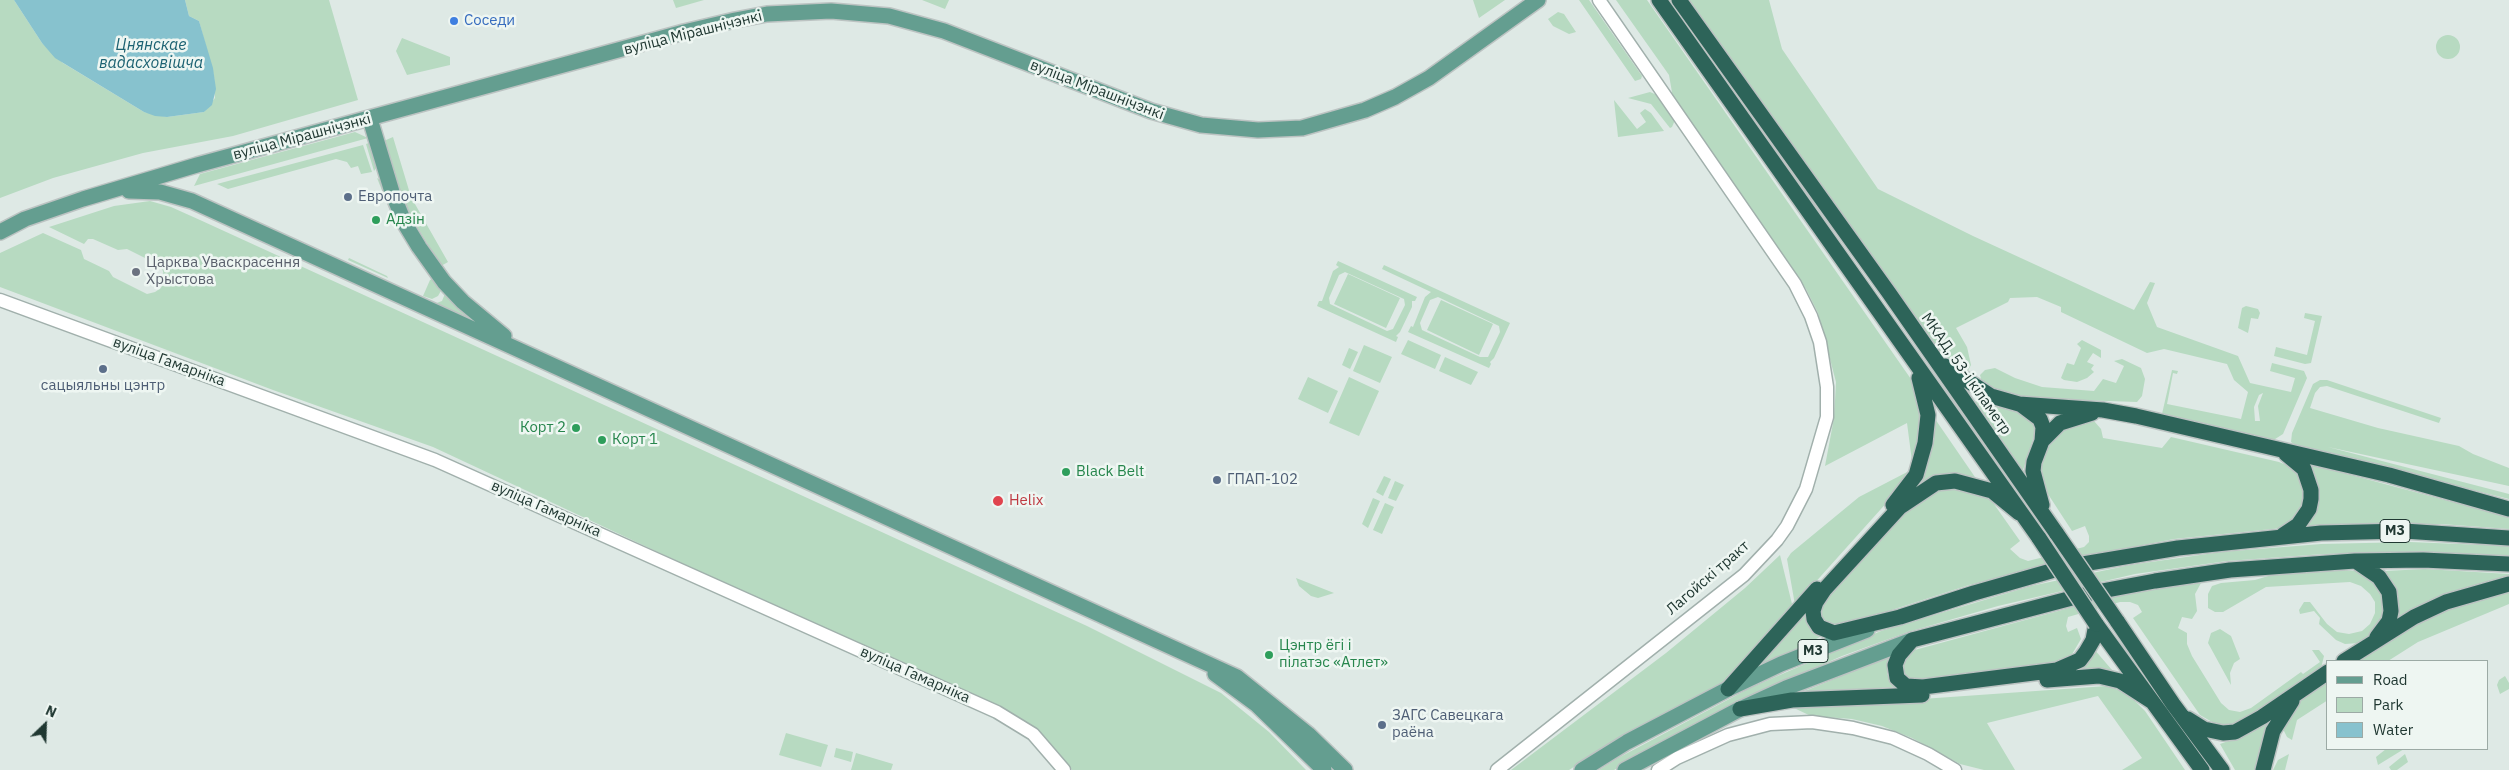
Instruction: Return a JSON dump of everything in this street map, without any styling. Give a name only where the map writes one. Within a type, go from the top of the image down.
[{"type":"highway","points":[[1659,0],[1914,365],[2038,538],[2096,624],[2202,770]]},
{"type":"highway","name":"МКАД, 53-і кіламетр","points":[[1679,0],[1933,356],[2173,704],[2222,770]]},
{"type":"highway","points":[[1933,356],[1984,392],[2020,404],[2103,410],[2389,475],[2509,509]]},
{"type":"highway","points":[[1728,689],[1902,494],[1916,475],[1925,443],[1928,415],[1914,365]]},
{"type":"highway","points":[[2020,404],[2040,419],[2043,427],[2042,441],[2034,462],[2033,471],[2048,521]]},
{"type":"highway","points":[[2042,441],[2060,423],[2103,410]]},
{"type":"highway","points":[[2281,451],[2295,460],[2304,469],[2311,490],[2309,509],[2298,526],[2282,536]]},
{"type":"highway","points":[[1900,617],[1834,633],[1819,627],[1814,619],[1813,611],[1824,590],[1900,507],[1936,484],[1955,481],[1992,491],[2019,513]]},
{"type":"highway","name":"М3","points":[[1900,617],[1974,593],[2065,568],[2178,548],[2321,533],[2404,531],[2509,538]]},
{"type":"highway","name":"М3","points":[[1912,640],[2091,593],[2230,570],[2355,561],[2423,560],[2509,564]]},
{"type":"highway","points":[[2355,561],[2379,578],[2389,592],[2391,611],[2389,621],[2374,641]]},
{"type":"highway","points":[[2346,660],[2414,617],[2446,602],[2509,584]]},
{"type":"highway","points":[[1912,640],[1899,655],[1895,665],[1896,678],[1906,686],[1923,687],[2057,670],[2072,665],[2086,652],[2093,640],[2096,624]]},
{"type":"highway","points":[[2173,704],[2188,719],[2204,729],[2229,732],[2262,717],[2326,673]]},
{"type":"highway","points":[[1740,709],[1792,700],[1924,695],[2072,677],[2099,676],[2120,681],[2151,701]]},
{"type":"highway","points":[[2263,770],[2272,731],[2303,688]]},
{"type":"main road","name":"вуліца Мірашнічэнкі","points":[[0,232],[52,209],[197,165],[735,20],[797,12],[831,11],[889,16],[944,31],[1144,109],[1201,125],[1258,130],[1302,128],[1366,110],[1395,98],[1429,78],[1538,0]]},
{"type":"main road","points":[[370,119],[392,192],[405,224],[419,247],[444,282],[463,302],[483,321],[534,357]]},
{"type":"main road","points":[[192,201],[180,191],[179,181],[197,165]]},
{"type":"main road","points":[[110,191],[151,191],[192,201],[1183,651],[1237,677],[1257,691],[1308,734],[1345,770]]},
{"type":"main road","name":"М3","points":[[1582,770],[1626,742],[1728,689],[1781,664],[1900,617]]},
{"type":"main road","name":"М3","points":[[1625,770],[1740,709],[1786,688],[1912,640]]},
{"type":"main road","points":[[1183,651],[1257,705],[1324,770]]},
{"type":"street","name":"Лагойскі тракт","points":[[1496,770],[1744,575],[1787,526],[1811,475],[1827,409],[1827,387],[1820,342],[1811,316],[1795,284],[1599,0]]},
{"type":"street","name":"вуліца Гамарніка","points":[[0,300],[436,460],[997,712],[1033,734],[1064,770]]},
{"type":"street","points":[[1658,770],[1677,758],[1728,735],[1770,724],[1812,722],[1853,728],[1893,738],[1928,754],[1955,770]]},
{"type":"green space","points":[[0,0],[14,0],[42,43],[63,63],[144,112],[167,117],[204,112],[215,98],[214,76],[199,21],[189,16],[185,0],[329,0],[358,100],[233,136],[143,153],[53,178],[0,198]]},
{"type":"green space","points":[[673,0],[704,0],[676,8]]},
{"type":"green space","points":[[922,0],[949,0],[945,9]]},
{"type":"green space","points":[[1473,0],[1505,0],[1479,18]]},
{"type":"green space","points":[[1579,0],[1589,0],[1642,76],[1641,79],[1635,81]]},
{"type":"green space","points":[[1616,0],[1647,0],[1913,382],[1924,412],[1915,471],[1795,605],[1787,559],[1791,553],[1859,497],[1913,469],[1907,423],[1825,466],[1834,418],[1836,382],[1818,313],[1806,289],[1673,98],[1669,75]]},
{"type":"green space","points":[[1689,0],[1769,0],[1782,49],[1878,189],[1973,236],[2134,310],[2150,282],[2155,283],[2147,303],[2157,327],[2238,356],[2250,383],[2291,392],[2295,378],[2270,371],[2272,363],[2304,371],[2307,378],[2283,434],[2272,441],[2162,414],[2172,370],[2178,371],[2177,374],[2173,373],[2167,404],[2241,419],[2248,392],[2234,380],[2227,364],[2164,349],[2147,353],[2061,312],[2061,307],[2037,297],[2010,298],[2008,302],[1956,328],[1967,347],[1971,365],[1965,376],[1955,370]],"holes":[[[2263,393],[2258,406],[2260,421],[2255,421],[2254,407],[2259,395]]]},
{"type":"green space","points":[[1558,12],[1564,14],[1576,32],[1569,34],[1553,26],[1548,19]]},
{"type":"green space","points":[[2448,35],[2457,38],[2460,47],[2457,56],[2448,59],[2439,56],[2436,47],[2439,38]]},
{"type":"green space","points":[[402,38],[450,57],[450,65],[407,75],[396,51]]},
{"type":"green space","points":[[1650,92],[1657,95],[1675,120],[1672,127],[1670,128],[1651,104],[1628,98]]},
{"type":"green space","points":[[1614,100],[1637,129],[1646,122],[1640,113],[1645,109],[1651,113],[1664,131],[1618,137]]},
{"type":"green space","points":[[355,132],[368,138],[194,186],[200,174]]},
{"type":"green space","points":[[393,137],[411,197],[448,262],[441,266],[413,220],[398,190],[385,143],[386,140]]},
{"type":"green space","points":[[371,142],[377,167],[374,171],[366,144]]},
{"type":"green space","points":[[363,145],[372,172],[361,174],[358,166],[351,168],[347,162],[336,159],[228,189],[217,184]]},
{"type":"green space","points":[[377,178],[382,181],[397,220],[395,223]]},
{"type":"green space","points":[[150,201],[171,207],[200,220],[1087,626],[1221,693],[1269,732],[1306,770],[1072,770],[1051,744],[1026,724],[433,447],[273,390],[0,287],[0,253],[43,233],[81,250],[84,259],[109,271],[113,277],[147,294],[155,292],[161,288],[164,278],[163,271],[159,265],[127,249],[118,250],[93,239],[88,239],[84,244],[49,227],[114,206]]},
{"type":"green space","points":[[349,258],[387,276],[388,278],[348,260]]},
{"type":"green space","points":[[1338,261],[1417,297],[1415,301],[1412,301],[1412,307],[1400,332],[1396,336],[1398,337],[1396,342],[1317,306],[1319,301],[1322,301],[1333,271],[1339,267],[1336,265]],"holes":[[[1345,272],[1404,299],[1405,305],[1393,329],[1387,331],[1330,304],[1329,298],[1339,275]]]},
{"type":"green space","points":[[1384,265],[1510,323],[1494,358],[1490,362],[1489,368],[1408,332],[1411,326],[1413,327],[1425,297],[1431,292],[1382,269]],"holes":[[[1438,297],[1499,326],[1500,332],[1488,357],[1480,357],[1422,330],[1420,323],[1430,300]]]},
{"type":"green space","points":[[1348,274],[1400,298],[1386,328],[1334,304]]},
{"type":"green space","points":[[435,277],[442,289],[438,296],[432,299],[423,296],[430,280]]},
{"type":"green space","points":[[446,291],[467,314],[466,316],[434,304],[442,301]]},
{"type":"green space","points":[[1441,300],[1493,324],[1479,355],[1427,330]]},
{"type":"green space","points":[[2246,306],[2258,309],[2260,313],[2258,319],[2251,318],[2248,333],[2238,328],[2242,308]]},
{"type":"green space","points":[[2305,313],[2322,316],[2311,363],[2305,364],[2274,356],[2276,347],[2307,355],[2315,321],[2304,318]]},
{"type":"green space","points":[[1408,340],[1441,355],[1435,369],[1401,354]]},
{"type":"green space","points":[[2082,340],[2101,350],[2101,358],[2093,353],[2087,362],[2094,365],[2091,369],[2094,372],[2087,378],[2077,382],[2064,380],[2061,378],[2067,363],[2074,365],[2081,348],[2077,344]]},
{"type":"green space","points":[[1364,345],[1392,357],[1380,383],[1353,371]]},
{"type":"green space","points":[[1349,348],[1358,352],[1350,369],[1342,365]]},
{"type":"green space","points":[[1445,357],[1478,372],[1471,385],[1439,371]]},
{"type":"green space","points":[[2122,359],[2141,368],[2145,379],[2142,396],[2137,402],[2020,398],[2003,394],[1982,382],[1980,375],[1985,370],[1995,368],[2015,378],[2042,387],[2094,391],[2103,379],[2116,383],[2124,366],[2114,361]]},
{"type":"green space","points":[[1308,377],[1338,391],[1328,413],[1298,399]]},
{"type":"green space","points":[[1349,377],[1379,391],[1359,436],[1329,423]]},
{"type":"green space","points":[[2320,380],[2327,380],[2441,418],[2439,423],[2327,386],[2320,387],[2315,393],[2310,408],[2378,428],[2459,446],[2473,454],[2509,468],[2509,486],[2328,447],[2509,494],[2509,499],[2296,446],[2291,442],[2292,433],[2313,384]]},
{"type":"green space","points":[[1979,400],[2025,415],[2036,423],[2035,433],[2023,470],[1975,402]]},
{"type":"green space","points":[[1933,416],[1977,480],[1918,488],[1916,485]]},
{"type":"green space","points":[[2094,421],[2101,429],[2103,438],[2162,448],[2171,437],[2279,462],[2291,467],[2299,476],[2305,497],[2299,517],[2282,528],[2174,539],[2091,555],[1969,585],[1836,628],[1823,621],[1819,609],[1827,595],[1901,512],[1940,487],[1957,486],[1989,497],[2020,541],[2010,549],[2020,558],[2028,561],[2084,547],[2089,542],[2085,526],[2072,531],[2046,491],[2041,476],[2041,463],[2044,453],[2062,430],[2080,422]]},
{"type":"green space","points":[[2302,462],[2509,517],[2509,529],[2441,524],[2307,527],[2316,513],[2318,497],[2314,472]]},
{"type":"green space","points":[[1384,476],[1391,479],[1383,496],[1376,492]]},
{"type":"green space","points":[[1395,481],[1404,485],[1396,501],[1388,498]]},
{"type":"green space","points":[[1373,498],[1380,501],[1368,528],[1362,524]]},
{"type":"green space","points":[[1385,503],[1394,507],[1382,534],[1373,530]]},
{"type":"green space","points":[[2410,542],[2509,546],[2509,556],[2413,552],[2324,554],[2227,561],[2135,574],[1998,606],[1908,632],[1842,656],[1703,719],[1614,770],[1599,770],[1750,688],[1881,631],[2031,586],[2130,565],[2221,552],[2321,544]]},
{"type":"green space","points":[[1780,555],[1793,608],[1722,685],[1600,750],[1569,770],[1511,770],[1666,653],[1745,588]]},
{"type":"green space","points":[[2425,569],[2509,574],[2509,576],[2444,595],[2399,618],[2398,595],[2385,571]]},
{"type":"green space","points":[[2340,570],[2359,571],[2378,585],[2384,599],[2385,611],[2382,623],[2375,634],[2359,643],[2345,644],[2336,640],[2319,624],[2320,618],[2314,611],[2300,614],[2299,610],[2304,602],[2310,602],[2327,624],[2337,632],[2349,634],[2362,631],[2370,624],[2375,613],[2375,602],[2370,594],[2361,586],[2350,582],[2266,587],[2223,612],[2215,612],[2208,608],[2208,594],[2212,586],[2221,583],[2255,580],[2275,574]]},
{"type":"green space","points":[[1296,578],[1334,593],[1318,598],[1311,596],[1299,586]]},
{"type":"green space","points":[[2201,583],[2195,594],[2197,611],[2192,619],[2182,617],[2178,628],[2187,633],[2187,644],[2192,656],[2221,703],[2229,710],[2240,712],[2251,708],[2301,672],[2303,674],[2320,662],[2312,650],[2319,650],[2324,656],[2321,668],[2248,719],[2230,725],[2219,726],[2200,715],[2133,618],[2142,612],[2138,605],[2130,602],[2120,602],[2068,617],[2066,626],[2068,632],[2077,628],[2081,639],[2071,656],[2059,663],[1909,681],[1904,676],[1902,668],[1904,661],[1911,651],[2114,594]]},
{"type":"green space","points":[[2509,588],[2509,604],[2418,642],[2390,660],[2356,660],[2401,630],[2452,604]]},
{"type":"green space","points":[[1807,608],[1810,627],[1822,636],[1756,669]]},
{"type":"green space","points":[[2220,629],[2231,636],[2240,659],[2234,663],[2230,673],[2231,685],[2208,643],[2211,633]]},
{"type":"green space","points":[[2094,649],[2112,670],[2109,673],[2082,669]]},
{"type":"green space","points":[[1888,657],[1887,674],[1895,687],[1800,693]]},
{"type":"green space","points":[[2505,676],[2509,683],[2509,689],[2500,694],[2497,685],[2499,680]]},
{"type":"green space","points":[[2326,680],[2326,701],[2297,720],[2292,740],[2287,737],[2282,727],[2301,698]]},
{"type":"green space","points":[[2107,686],[2127,693],[2145,711],[2185,770],[2122,770],[2142,758],[2098,696],[1987,723],[2015,770],[1984,770],[1960,764],[1912,738],[1882,726],[1852,719],[1811,716],[1794,708]]},
{"type":"green space","points":[[2265,721],[2268,723],[2256,770],[2235,770],[2220,744],[2245,735]]},
{"type":"green space","points":[[786,733],[828,745],[821,767],[779,755]]},
{"type":"green space","points":[[836,748],[853,752],[851,762],[834,757]]},
{"type":"green space","points":[[2385,750],[2402,750],[2378,765],[2376,757]]},
{"type":"green space","points":[[856,753],[893,764],[891,770],[851,770]]},
{"type":"green space","points":[[2289,754],[2285,770],[2273,770],[2278,760]]},
{"type":"green space","points":[[2405,754],[2408,762],[2397,770],[2391,770],[2389,767]]},
{"type":"water","name":"Цнянскае вадасховішча","points":[[14,0],[185,0],[189,16],[199,21],[213,68],[216,89],[212,105],[204,112],[167,117],[155,116],[144,112],[55,58],[42,43]]},
{"type":"place","name":"Соседи","points":[[454,21]]},
{"type":"place","name":"Европочта","points":[[348,197]]},
{"type":"place","name":"Адзін","points":[[376,220]]},
{"type":"place","name":"Царква Уваскрасення Хрыстова","points":[[136,272]]},
{"type":"place","name":"сацыяльны цэнтр","points":[[103,369]]},
{"type":"place","name":"Корт 2","points":[[576,428]]},
{"type":"place","name":"Корт 1","points":[[602,440]]},
{"type":"place","name":"Black Belt","points":[[1066,472]]},
{"type":"place","name":"ГПАП-102","points":[[1217,480]]},
{"type":"place","name":"Helix","points":[[998,501]]},
{"type":"place","name":"Цэнтр ёгі і пілатэс «Атлет»","points":[[1269,655]]},
{"type":"place","name":"ЗАГС Савецкага раёна","points":[[1382,725]]}]
